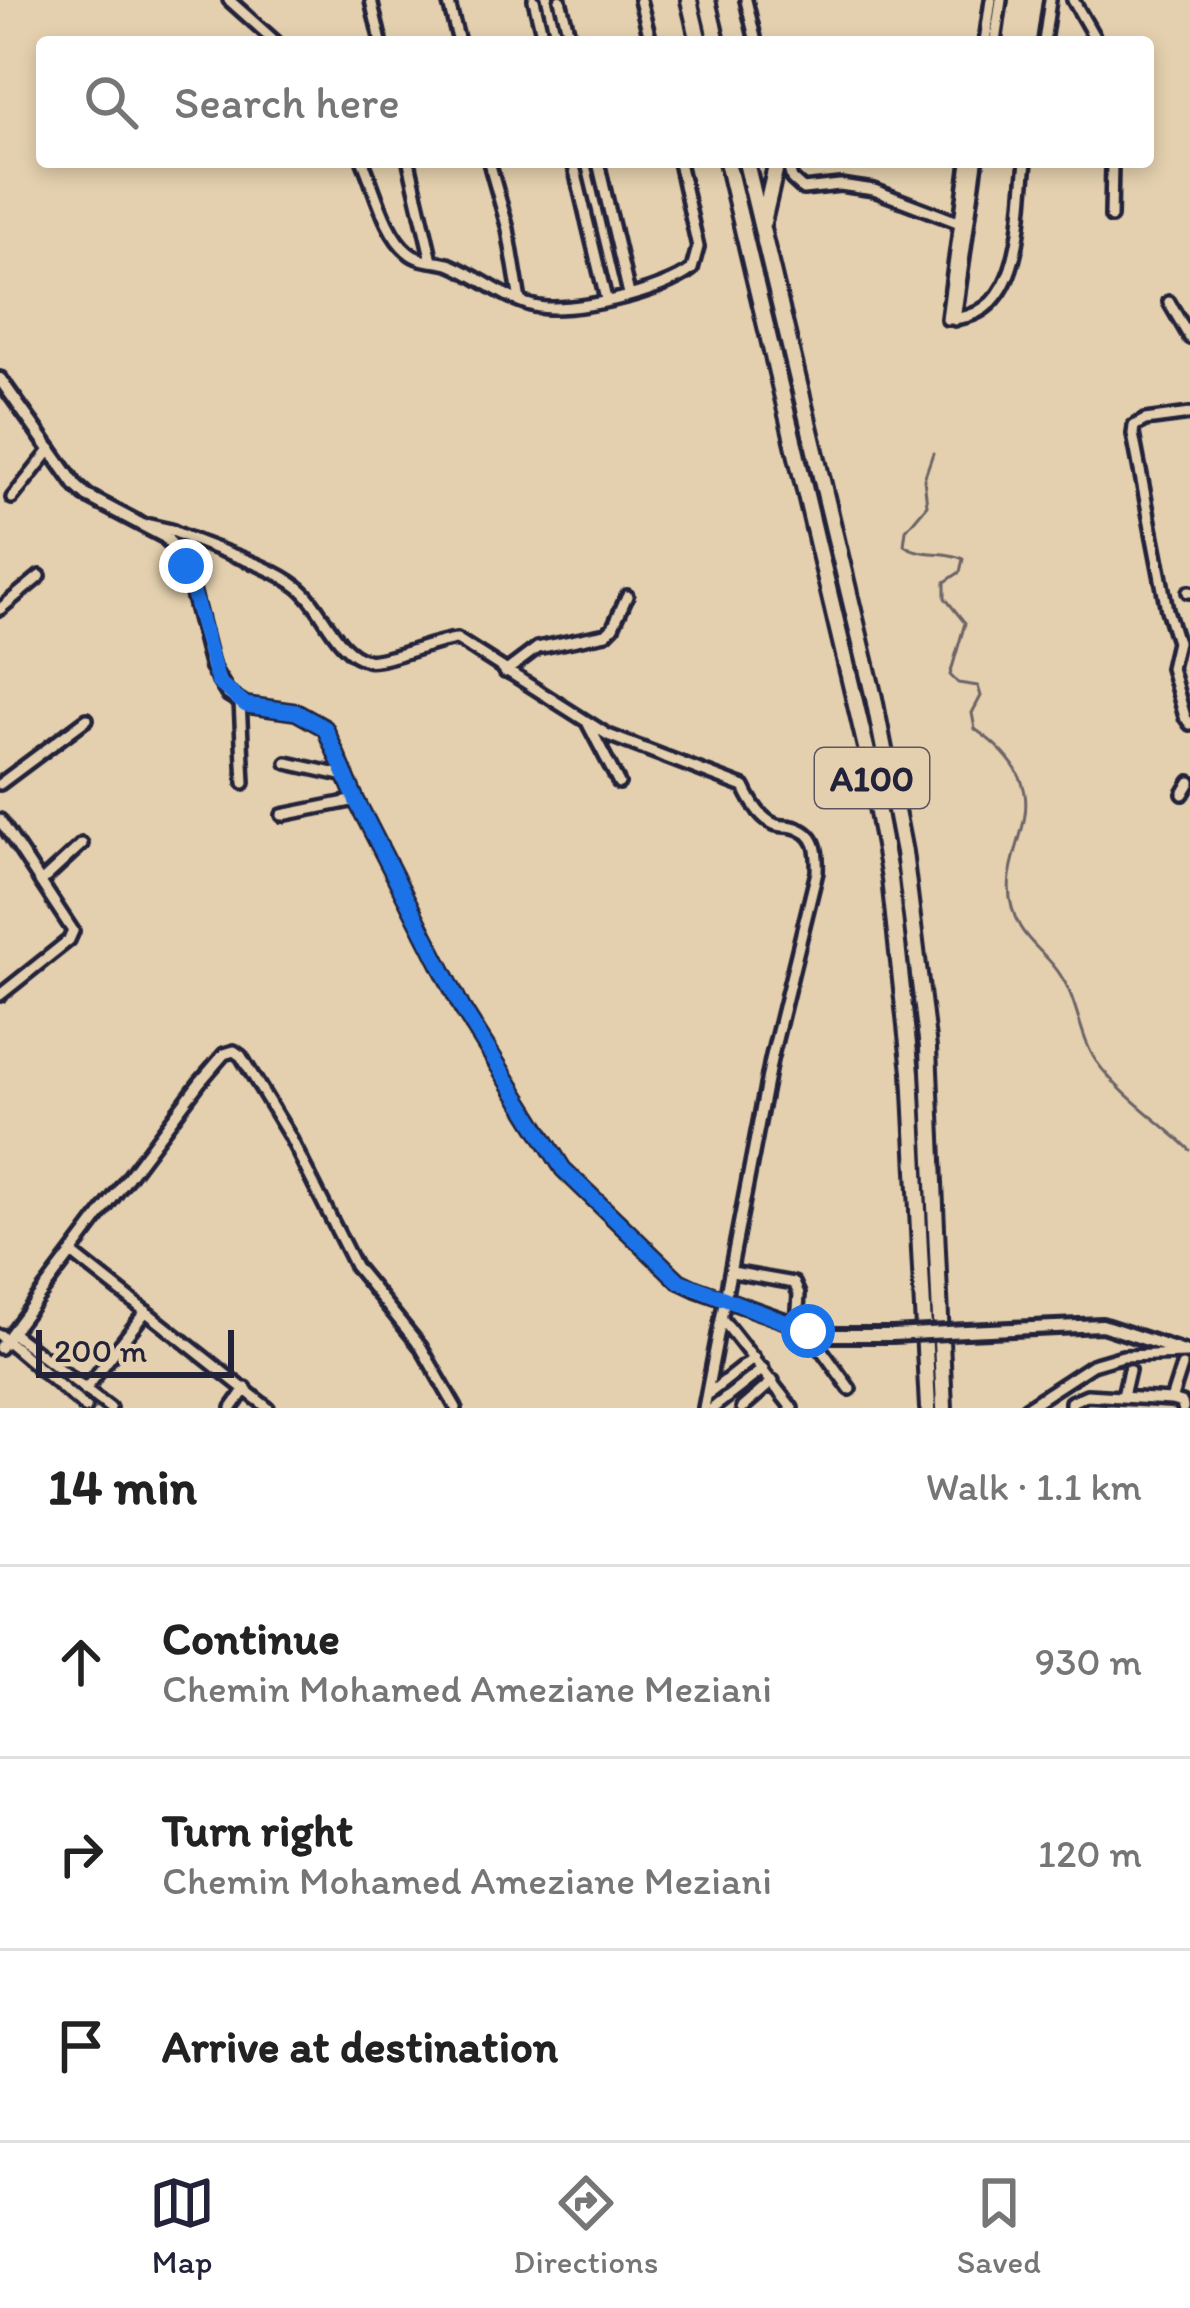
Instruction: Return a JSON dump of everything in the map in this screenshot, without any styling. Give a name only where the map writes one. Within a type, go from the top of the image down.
[{"type":"highway","points":[[689,0],[697,36]]},
{"type":"highway","points":[[707,0],[716,36]]},
{"type":"highway","name":"A100","points":[[727,168],[867,752],[890,879],[913,1092],[928,1408]]},
{"type":"highway","name":"A100","points":[[748,168],[874,698],[909,879],[931,1090],[944,1408]]},
{"type":"highway","points":[[762,226],[776,168]]},
{"type":"main road","points":[[0,379],[65,473],[87,496],[176,549],[186,566],[218,682],[241,701],[311,718],[325,728],[356,800],[462,1008],[563,1169],[679,1281],[825,1335],[1102,1325],[1163,1343],[1186,1358]]},
{"type":"street","points":[[229,0],[269,36]]},
{"type":"street","points":[[371,0],[380,36]]},
{"type":"street","points":[[448,0],[457,36]]},
{"type":"street","points":[[534,0],[546,36]]},
{"type":"street","points":[[560,0],[569,36]]},
{"type":"street","points":[[640,0],[649,36]]},
{"type":"street","points":[[746,0],[755,36]]},
{"type":"street","points":[[986,36],[991,0]]},
{"type":"street","points":[[996,36],[1001,0]]},
{"type":"street","points":[[1045,36],[1050,0]]},
{"type":"street","points":[[1073,0],[1094,36]]},
{"type":"street","points":[[366,168],[407,252],[450,265],[536,307],[567,309],[682,277],[697,260],[681,168]]},
{"type":"street","points":[[410,168],[432,261]]},
{"type":"street","points":[[491,168],[508,229],[520,301]]},
{"type":"street","points":[[574,168],[606,299]]},
{"type":"street","points":[[599,168],[628,294]]},
{"type":"street","points":[[789,168],[803,189],[839,185],[874,190],[964,224]]},
{"type":"street","points":[[964,224],[968,168]]},
{"type":"street","points":[[976,168],[951,319],[990,302],[1008,282],[1025,168]]},
{"type":"street","points":[[1111,217],[1112,168]]},
{"type":"street","points":[[1169,302],[1189,333]]},
{"type":"street","points":[[1190,414],[1145,420],[1134,426],[1132,434],[1177,642],[1172,668],[1190,724]]},
{"type":"street","points":[[12,498],[51,449]]},
{"type":"street","points":[[141,524],[171,530],[295,584],[351,653],[368,661],[457,639],[608,735],[744,788],[772,824],[808,833],[815,843],[817,872],[771,1060],[707,1395],[709,1408],[763,1370]]},
{"type":"street","points":[[0,609],[40,576]]},
{"type":"street","points":[[505,672],[537,648],[606,634],[614,627],[627,596]]},
{"type":"street","points":[[241,701],[244,784]]},
{"type":"street","points":[[0,784],[87,719]]},
{"type":"street","points":[[587,722],[619,783]]},
{"type":"street","points":[[287,763],[346,776]]},
{"type":"street","points":[[1183,794],[1190,782]]},
{"type":"street","points":[[282,814],[356,800]]},
{"type":"street","points":[[0,820],[71,923],[72,936],[0,995]]},
{"type":"street","points":[[43,880],[82,844]]},
{"type":"street","points":[[4,1340],[200,1082],[224,1054],[236,1052],[289,1136],[355,1267],[421,1347],[457,1408]]},
{"type":"street","points":[[73,1254],[268,1408]]},
{"type":"street","points":[[732,1271],[794,1283],[802,1329],[850,1389]]},
{"type":"street","points":[[85,1390],[146,1310]]},
{"type":"street","points":[[722,1319],[791,1408]]},
{"type":"street","points":[[733,1333],[746,1322]]},
{"type":"street","points":[[4,1340],[110,1408]]},
{"type":"street","points":[[4,1340],[86,1408]]},
{"type":"street","points":[[1026,1408],[1092,1365],[1123,1356],[1186,1358],[1171,1400]]},
{"type":"street","points":[[707,1395],[754,1358]]},
{"type":"street","points":[[1123,1396],[1130,1370]]},
{"type":"street","points":[[742,1408],[773,1381]]},
{"type":"street","points":[[232,1408],[247,1388]]},
{"type":"street","points":[[1040,1402],[1071,1405],[1087,1394],[1171,1400],[1186,1407]]},
{"type":"waterway","points":[[933,453],[924,479],[927,505],[906,530],[904,545],[963,559],[960,572],[945,582],[945,598],[965,623],[950,675],[958,683],[978,686],[981,696],[972,713],[975,729],[1006,756],[1022,782],[1026,805],[1010,875],[1010,900],[1020,927],[1067,986],[1096,1061],[1190,1150]]},
{"type":"route","points":[[186,566],[218,682],[246,705],[296,712],[325,728],[356,800],[462,1008],[563,1169],[679,1281],[808,1331]]}]
